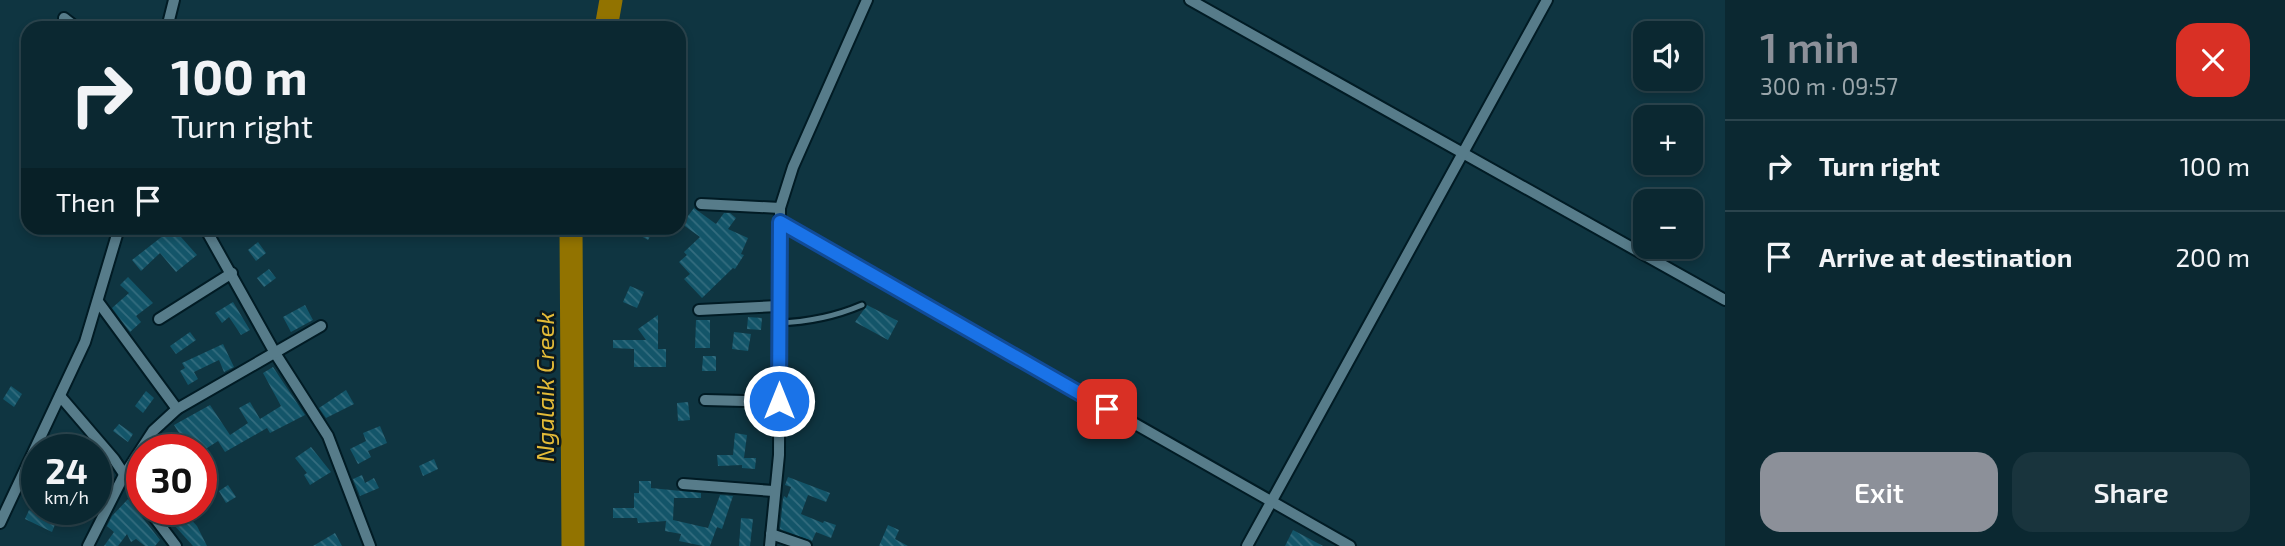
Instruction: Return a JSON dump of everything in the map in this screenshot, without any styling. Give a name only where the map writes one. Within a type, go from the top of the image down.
[{"type":"street","points":[[169,21],[174,0]]},
{"type":"street","points":[[806,546],[771,540],[773,491],[779,455],[780,208],[793,167],[867,0]]},
{"type":"street","points":[[1190,0],[1725,300]]},
{"type":"street","points":[[1247,546],[1547,0]]},
{"type":"street","points":[[64,18],[68,21]]},
{"type":"street","points":[[701,204],[780,208]]},
{"type":"street","points":[[780,222],[1350,546]]},
{"type":"street","points":[[0,523],[60,396],[99,303],[118,235]]},
{"type":"street","points":[[209,235],[275,353],[328,436],[370,546]]},
{"type":"street","points":[[159,319],[232,273]]},
{"type":"street","points":[[99,303],[177,409]]},
{"type":"street","points":[[699,310],[778,306]]},
{"type":"street","points":[[88,546],[123,477],[153,431],[177,409],[321,326]]},
{"type":"street","points":[[60,396],[114,459],[126,481]]},
{"type":"street","points":[[705,400],[779,401]]},
{"type":"street","points":[[683,484],[773,491]]},
{"type":"street","points":[[160,525],[176,546]]},
{"type":"lane","points":[[778,323],[808,322],[840,315],[862,305]]},
{"type":"building","points":[[694,208],[716,224],[724,213],[730,213],[736,218],[728,229],[748,238],[741,254],[744,255],[735,269],[702,298],[684,279],[690,274],[679,262],[687,255],[684,252],[700,237],[686,227],[686,219]]},
{"type":"building","points":[[164,235],[179,235],[197,255],[176,272],[160,253],[141,271],[132,260]]},
{"type":"building","points":[[258,242],[266,253],[256,261],[248,250]]},
{"type":"building","points":[[269,269],[276,278],[264,287],[257,278]]},
{"type":"building","points":[[128,277],[153,303],[136,316],[141,322],[130,332],[112,308],[129,293],[120,285]]},
{"type":"building","points":[[630,286],[644,292],[637,308],[623,302]]},
{"type":"building","points":[[233,302],[250,330],[241,335],[229,317],[222,323],[215,313]]},
{"type":"building","points":[[305,305],[313,320],[291,332],[283,317]]},
{"type":"building","points":[[867,305],[898,321],[888,340],[855,322]]},
{"type":"building","points":[[658,315],[658,349],[666,349],[666,367],[634,367],[634,349],[613,348],[613,340],[646,340],[638,329]]},
{"type":"building","points":[[748,317],[762,318],[761,330],[747,329]]},
{"type":"building","points":[[696,320],[710,320],[710,348],[695,348]]},
{"type":"building","points":[[190,332],[196,340],[176,354],[170,346]]},
{"type":"building","points":[[734,332],[751,334],[748,351],[732,349]]},
{"type":"building","points":[[223,344],[234,367],[224,372],[219,360],[194,372],[198,379],[188,385],[180,371],[185,368],[182,363]]},
{"type":"building","points":[[703,356],[716,356],[716,371],[702,371]]},
{"type":"building","points":[[273,367],[305,415],[270,433],[267,428],[225,452],[217,442],[217,434],[180,434],[174,425],[210,405],[230,435],[248,423],[239,408],[250,402],[260,419],[281,406],[263,373]]},
{"type":"building","points":[[11,386],[22,394],[14,407],[3,399]]},
{"type":"building","points":[[346,390],[354,404],[326,418],[319,408]]},
{"type":"building","points":[[146,391],[154,398],[143,413],[135,406]]},
{"type":"building","points":[[688,402],[690,420],[678,421],[677,403]]},
{"type":"building","points":[[119,424],[133,434],[126,434],[126,441],[113,431]]},
{"type":"building","points":[[380,426],[387,443],[368,451],[371,457],[358,464],[350,449],[366,441],[363,433]]},
{"type":"building","points":[[735,433],[747,435],[744,458],[756,458],[755,469],[742,468],[742,465],[718,466],[717,455],[733,455]]},
{"type":"building","points":[[311,447],[331,472],[310,485],[304,475],[307,473],[295,458]]},
{"type":"building","points":[[434,459],[438,469],[423,476],[419,466]]},
{"type":"building","points":[[362,475],[365,483],[374,478],[379,488],[360,496],[353,479]]},
{"type":"building","points":[[788,477],[830,493],[826,502],[808,495],[801,514],[836,525],[831,538],[816,532],[812,541],[780,529],[783,499],[784,496],[787,498],[791,487],[785,485]]},
{"type":"building","points":[[639,481],[651,481],[651,488],[701,493],[701,498],[674,498],[673,520],[708,528],[720,495],[733,496],[722,529],[717,527],[710,546],[679,541],[681,534],[665,531],[666,521],[638,523],[637,518],[613,518],[613,508],[634,508],[634,493],[639,493]]},
{"type":"building","points":[[228,485],[236,497],[226,503],[219,491]]},
{"type":"building","points":[[126,501],[126,525],[148,525],[160,540],[155,546],[145,546],[136,539],[131,542],[127,534],[118,546],[104,546],[114,532],[107,526],[112,525],[112,516]]},
{"type":"building","points":[[741,518],[753,519],[750,546],[739,546]]},
{"type":"building","points":[[37,525],[55,525],[52,532]]},
{"type":"building","points":[[174,525],[197,526],[207,546],[193,546]]},
{"type":"building","points":[[888,525],[899,530],[895,539],[908,546],[879,546]]},
{"type":"building","points":[[1293,530],[1323,546],[1285,546]]},
{"type":"building","points":[[335,533],[342,546],[313,546]]},
{"type":"waterway","name":"Ngalaik Creek","points":[[607,21],[611,0]]},
{"type":"waterway","name":"Ngalaik Creek","points":[[571,235],[573,546]]},
{"type":"route","points":[[779,401],[780,222],[1107,409]]}]
